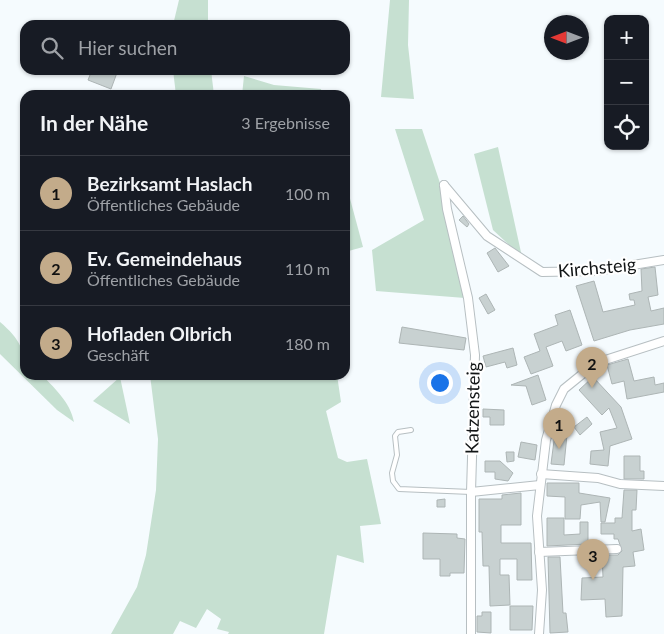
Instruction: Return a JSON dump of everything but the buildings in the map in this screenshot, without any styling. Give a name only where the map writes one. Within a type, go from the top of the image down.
[{"type":"street","name":"Kirchsteig","points":[[444,185],[487,236],[530,266],[542,272],[596,271],[664,260]]},
{"type":"street","name":"Katzensteig","points":[[444,185],[447,209],[468,298],[475,355],[471,492],[471,634]]},
{"type":"street","points":[[539,634],[542,590],[537,516],[546,440],[556,405],[564,389],[596,363],[664,341]]},
{"type":"street","points":[[541,474],[598,478],[620,484],[664,486]]},
{"type":"street","points":[[471,492],[540,485]]},
{"type":"street","points":[[539,552],[617,549]]},
{"type":"lane","points":[[411,430],[398,432],[395,436],[397,455],[392,473],[393,481],[399,489],[471,492]]},
{"type":"green space","points":[[179,0],[208,0],[208,20],[174,20]]},
{"type":"green space","points":[[390,0],[409,0],[408,45],[414,99],[381,97]]},
{"type":"green space","points":[[174,75],[212,75],[213,90],[175,90]]},
{"type":"green space","points":[[244,76],[274,85],[321,90],[243,90]]},
{"type":"green space","points":[[395,129],[422,129],[441,186],[445,217],[465,298],[376,291],[372,250],[424,220]]},
{"type":"green space","points":[[498,147],[522,257],[493,230],[474,154]]},
{"type":"green space","points":[[350,199],[363,247],[350,251]]},
{"type":"green space","points":[[0,322],[17,340],[20,346],[20,374],[0,354]]},
{"type":"green space","points":[[26,380],[47,380],[66,402],[74,422],[57,410]]},
{"type":"green space","points":[[117,380],[121,380],[130,424],[93,401]]},
{"type":"green space","points":[[151,380],[338,380],[341,402],[326,411],[338,458],[347,462],[367,459],[381,524],[360,526],[364,563],[337,555],[324,634],[228,634],[229,632],[217,629],[221,619],[207,609],[196,628],[180,621],[173,634],[111,634],[137,587],[146,555],[156,490],[158,439]]},
{"type":"place","name":"Ev. Gemeindehaus","points":[[592,388]]},
{"type":"place","name":"Bezirksamt Haslach","points":[[559,449]]},
{"type":"place","name":"Hofladen Olbrich","points":[[593,580]]}]
